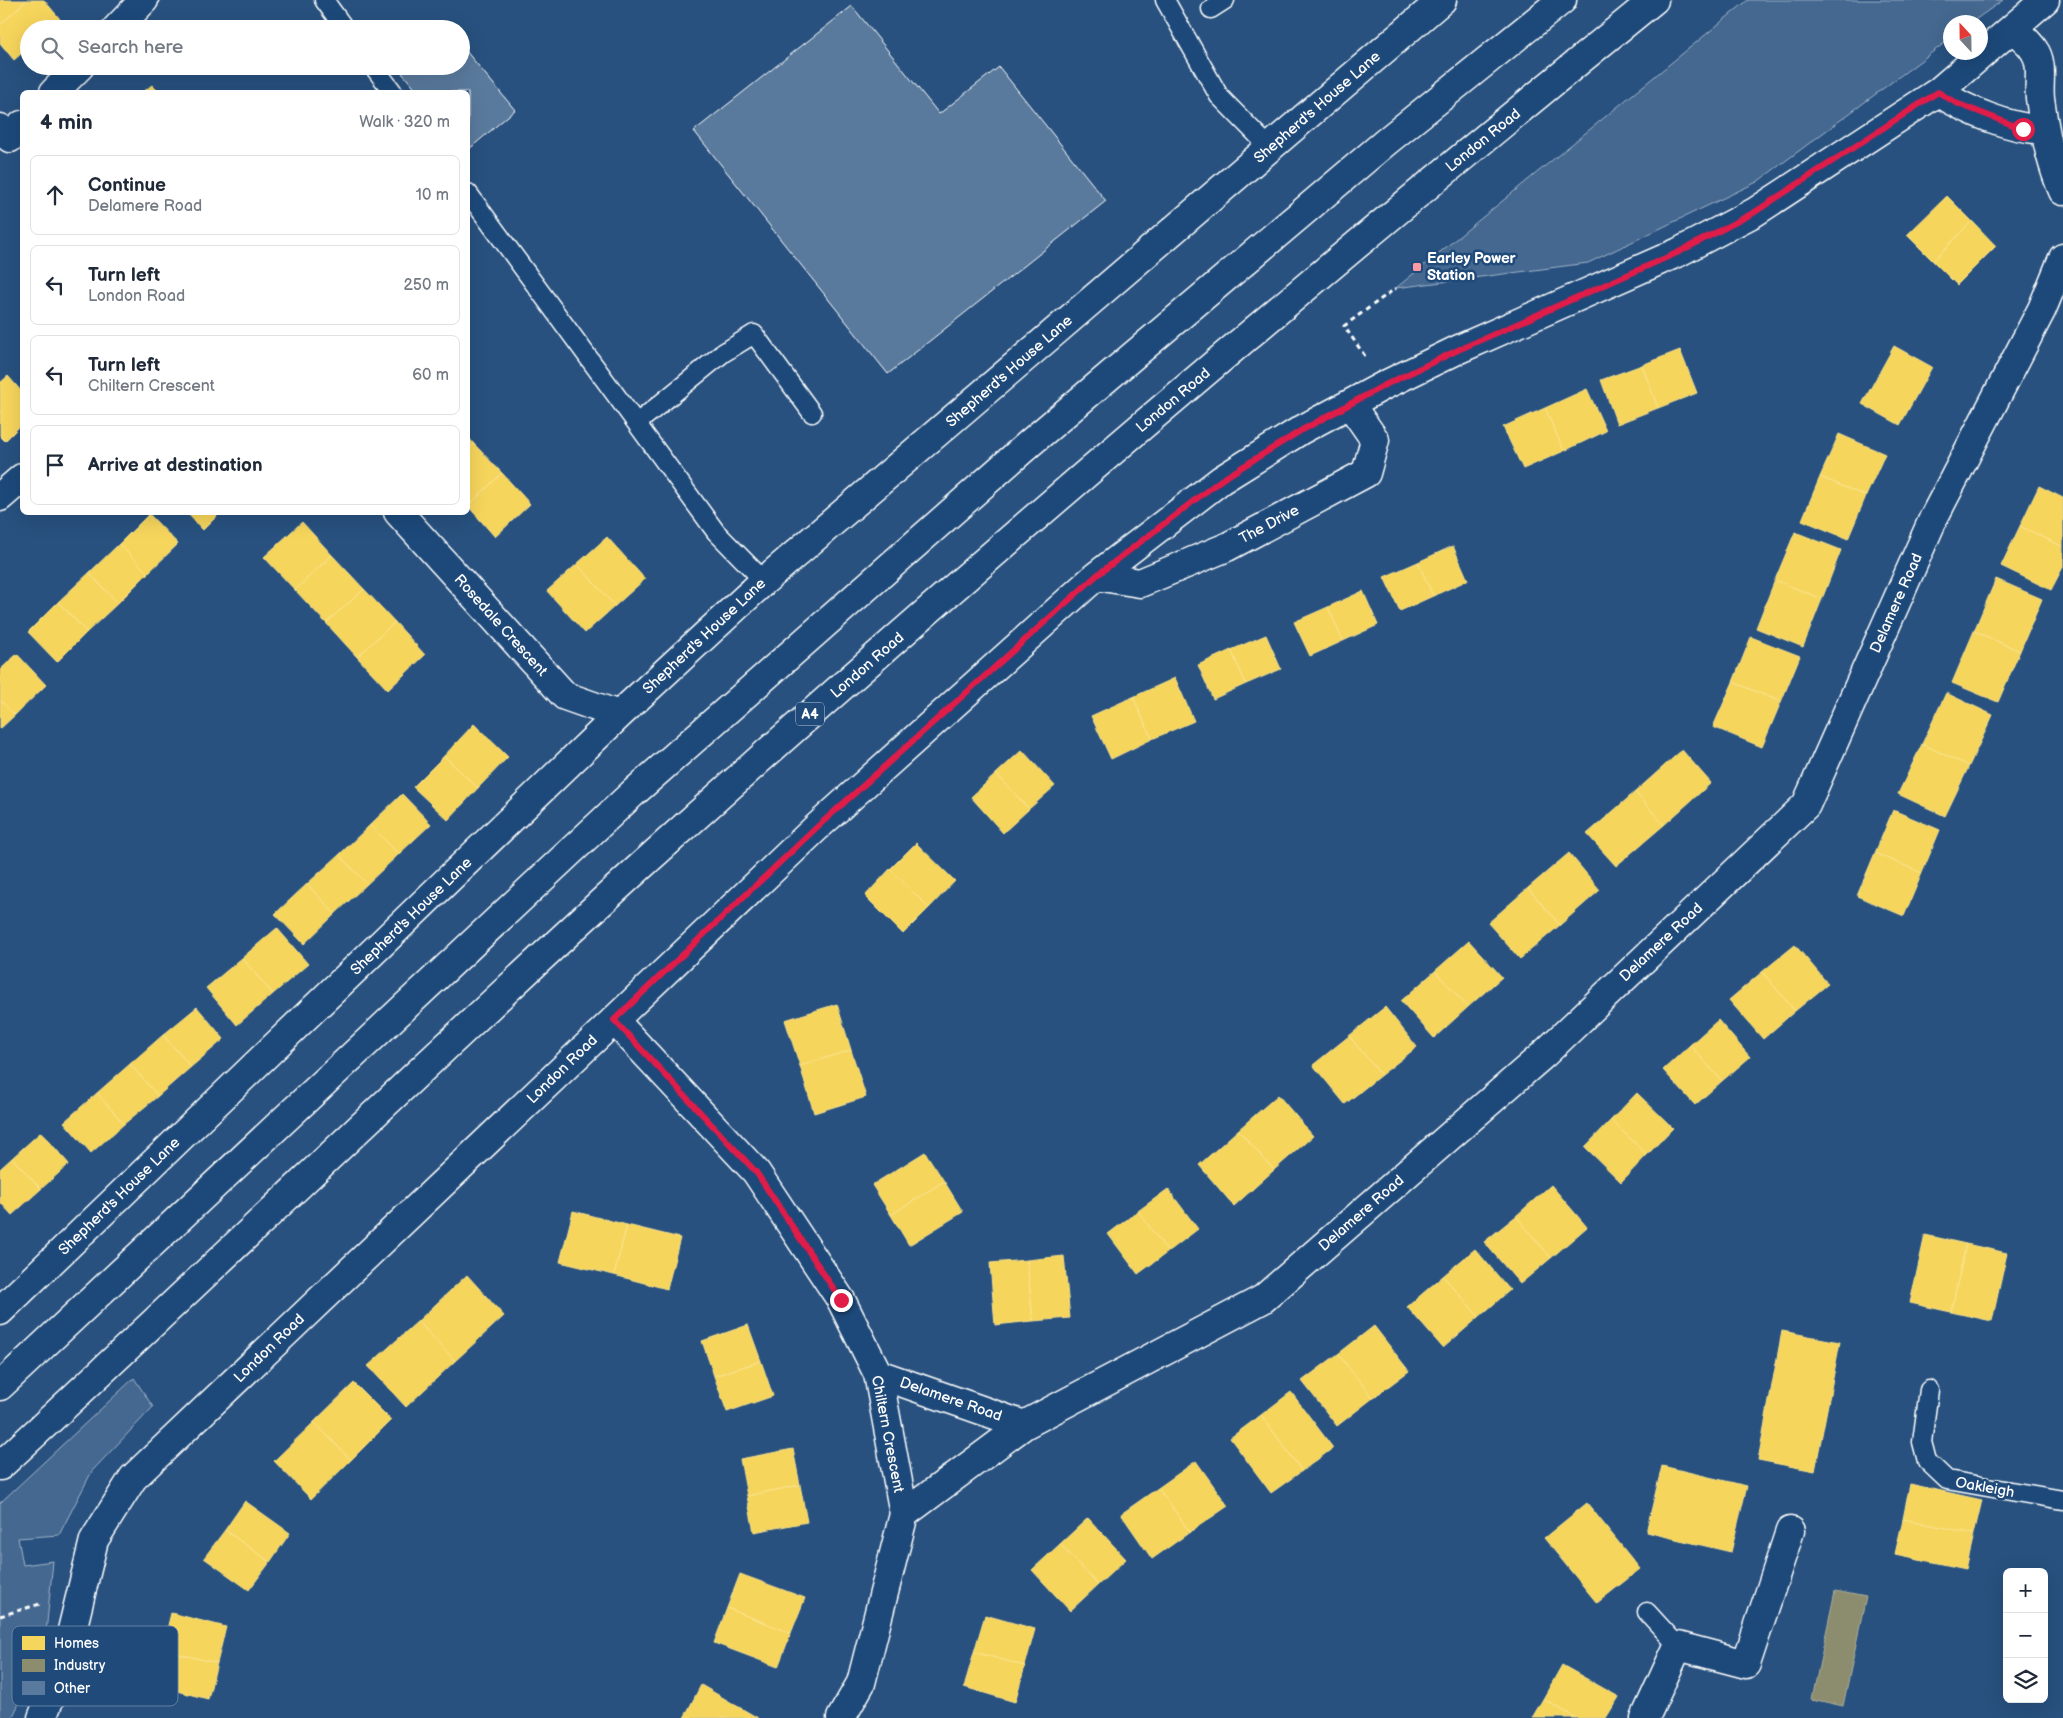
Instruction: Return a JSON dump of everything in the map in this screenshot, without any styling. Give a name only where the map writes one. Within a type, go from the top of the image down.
[{"type":"street","points":[[125,20],[144,0]]},
{"type":"street","name":"Shepherd's House Lane","points":[[0,1310],[619,715],[764,581],[1442,0]]},
{"type":"street","points":[[0,1386],[632,794],[1045,431],[1387,141],[1562,0]]},
{"type":"street","name":"London Road","points":[[0,1466],[424,1065],[840,688],[1153,416],[1439,176],[1654,0]]},
{"type":"street","name":"London Road","points":[[73,1626],[94,1540],[133,1478],[816,828],[1096,576],[1221,480],[1302,430],[1385,385],[1484,338],[1679,252],[1738,221],[1938,92],[2045,0]]},
{"type":"street","points":[[2013,28],[2035,50],[2040,69],[2040,97],[2046,130],[2054,170],[2063,191]]},
{"type":"street","points":[[56,90],[71,75]]},
{"type":"street","points":[[1938,92],[1956,103],[2023,129],[2046,130]]},
{"type":"street","name":"Delamere Road","points":[[904,1514],[1024,1425],[1263,1298],[1543,1054],[1806,806],[1934,517],[2042,309],[2063,258]]},
{"type":"street","name":"The Drive","points":[[1096,576],[1140,583],[1227,547],[1366,473],[1374,440],[1350,404]]},
{"type":"street","points":[[0,498],[20,480]]},
{"type":"street","name":"Rosedale Crescent","points":[[401,515],[565,696],[619,715]]},
{"type":"street","name":"Chiltern Crescent","points":[[614,1020],[756,1172],[841,1300],[878,1374],[904,1514],[860,1683],[841,1718]]},
{"type":"street","name":"Delamere Road","points":[[878,1374],[1024,1425]]},
{"type":"street","points":[[1645,1718],[1678,1646],[1746,1664],[1790,1530]]},
{"type":"street","name":"London Road","points":[[42,1718],[47,1706]]},
{"type":"lane","points":[[324,0],[338,20]]},
{"type":"lane","points":[[1165,0],[1218,96],[1270,148]]},
{"type":"lane","points":[[380,75],[391,90]]},
{"type":"lane","points":[[470,196],[716,532],[764,581]]},
{"type":"lane","points":[[637,423],[723,353],[754,334],[812,413]]},
{"type":"lane","name":"Oakleigh","points":[[1929,1390],[1922,1442],[1927,1461],[1947,1480],[2063,1500]]},
{"type":"lane","points":[[1647,1612],[1678,1646]]},
{"type":"path","points":[[1385,385],[1344,326],[1396,288]]},
{"type":"shaded area","points":[[1748,0],[2003,0],[1982,15],[1943,15],[1943,44],[1757,182],[1588,263],[1396,288]]},
{"type":"shaded area","points":[[134,1378],[153,1407],[92,1471],[59,1535],[18,1538],[23,1565],[53,1561],[47,1626],[12,1626],[12,1706],[18,1706],[12,1718],[0,1718],[0,1503]]},
{"type":"building: Homes","points":[[0,0],[27,0],[0,25]]},
{"type":"building: Homes","points":[[27,0],[44,0],[60,19],[20,20],[20,55],[14,60],[0,43],[0,25]]},
{"type":"building: Homes","points":[[152,85],[157,90],[146,90]]},
{"type":"building: Homes","points":[[1947,196],[1972,221],[1933,261],[1907,235]]},
{"type":"building: Homes","points":[[1972,221],[1996,246],[1957,285],[1933,261]]},
{"type":"building: Homes","points":[[1894,346],[1932,367],[1900,425],[1862,404]]},
{"type":"building: Homes","points":[[1680,350],[1697,393],[1658,408],[1642,365]]},
{"type":"building: Homes","points":[[1642,365],[1658,408],[1617,424],[1601,380]]},
{"type":"building: Homes","points":[[8,376],[20,390],[20,426],[5,441],[0,436],[0,383]]},
{"type":"building: Homes","points":[[1587,389],[1606,431],[1564,451],[1545,408]]},
{"type":"building: Homes","points":[[1545,408],[1564,451],[1523,469],[1503,427]]},
{"type":"building: Homes","points":[[1839,434],[1885,454],[1866,496],[1820,477]]},
{"type":"building: Homes","points":[[470,439],[474,444],[470,448]]},
{"type":"building: Homes","points":[[474,444],[502,473],[470,504],[470,448]]},
{"type":"building: Homes","points":[[502,473],[530,504],[495,537],[470,508],[470,504]]},
{"type":"building: Homes","points":[[1820,477],[1866,496],[1848,539],[1802,520]]},
{"type":"building: Homes","points":[[2039,486],[2063,498],[2063,547],[2020,526]]},
{"type":"building: Homes","points":[[150,515],[178,544],[148,573],[119,544]]},
{"type":"building: Homes","points":[[189,515],[218,515],[203,530]]},
{"type":"building: Homes","points":[[302,522],[332,555],[295,590],[264,557]]},
{"type":"building: Homes","points":[[2020,526],[2063,547],[2063,567],[2051,590],[2001,566]]},
{"type":"building: Homes","points":[[1795,532],[1841,550],[1822,599],[1775,580]]},
{"type":"building: Homes","points":[[607,537],[645,579],[615,606],[577,564]]},
{"type":"building: Homes","points":[[119,544],[148,573],[118,603],[89,573]]},
{"type":"building: Homes","points":[[1453,546],[1468,580],[1433,596],[1418,562]]},
{"type":"building: Homes","points":[[332,555],[364,589],[326,623],[295,590]]},
{"type":"building: Homes","points":[[1418,562],[1433,596],[1400,611],[1384,577]]},
{"type":"building: Homes","points":[[577,564],[615,606],[585,633],[547,591]]},
{"type":"building: Homes","points":[[89,573],[118,603],[87,632],[58,602]]},
{"type":"building: Homes","points":[[1996,579],[2042,599],[2020,651],[1974,631]]},
{"type":"building: Homes","points":[[1775,580],[1822,599],[1803,647],[1756,628]]},
{"type":"building: Homes","points":[[364,589],[395,622],[357,657],[326,623]]},
{"type":"building: Homes","points":[[1363,591],[1378,625],[1343,641],[1328,607]]},
{"type":"building: Homes","points":[[58,602],[87,632],[57,662],[28,632]]},
{"type":"building: Homes","points":[[1328,607],[1343,641],[1310,656],[1294,622]]},
{"type":"building: Homes","points":[[395,622],[425,655],[388,690],[357,657]]},
{"type":"building: Homes","points":[[1974,631],[2020,651],[1998,702],[1952,683]]},
{"type":"building: Homes","points":[[1266,635],[1281,669],[1246,684],[1231,650]]},
{"type":"building: Homes","points":[[1751,637],[1800,656],[1781,702],[1733,682]]},
{"type":"building: Homes","points":[[1231,650],[1246,684],[1213,699],[1198,665]]},
{"type":"building: Homes","points":[[17,654],[46,685],[15,715],[0,700],[0,670]]},
{"type":"building: Homes","points":[[1175,678],[1194,721],[1152,739],[1133,697]]},
{"type":"building: Homes","points":[[1733,682],[1781,702],[1762,747],[1713,727]]},
{"type":"building: Homes","points":[[1946,693],[1993,715],[1969,766],[1922,744]]},
{"type":"building: Homes","points":[[1133,697],[1152,739],[1111,759],[1091,716]]},
{"type":"building: Homes","points":[[0,700],[15,715],[0,729]]},
{"type":"building: Homes","points":[[474,724],[508,757],[478,788],[444,756]]},
{"type":"building: Homes","points":[[1922,744],[1969,766],[1945,816],[1898,794]]},
{"type":"building: Homes","points":[[1022,750],[1055,786],[1029,809],[996,774]]},
{"type":"building: Homes","points":[[1682,750],[1711,783],[1664,825],[1635,792]]},
{"type":"building: Homes","points":[[444,756],[478,788],[448,820],[413,787]]},
{"type":"building: Homes","points":[[996,774],[1029,809],[1003,833],[971,797]]},
{"type":"building: Homes","points":[[1635,792],[1664,825],[1616,866],[1587,834]]},
{"type":"building: Homes","points":[[402,794],[431,824],[399,854],[370,825]]},
{"type":"building: Homes","points":[[1893,810],[1940,830],[1922,873],[1875,853]]},
{"type":"building: Homes","points":[[370,825],[399,854],[367,884],[339,855]]},
{"type":"building: Homes","points":[[916,843],[955,881],[929,908],[890,869]]},
{"type":"building: Homes","points":[[1569,853],[1600,890],[1560,925],[1528,888]]},
{"type":"building: Homes","points":[[1875,853],[1922,873],[1904,916],[1857,896]]},
{"type":"building: Homes","points":[[339,855],[367,884],[335,914],[307,884]]},
{"type":"building: Homes","points":[[890,869],[929,908],[903,934],[865,896]]},
{"type":"building: Homes","points":[[307,884],[335,914],[304,944],[275,914]]},
{"type":"building: Homes","points":[[1528,888],[1560,925],[1520,959],[1488,923]]},
{"type":"building: Homes","points":[[277,928],[308,964],[273,994],[242,958]]},
{"type":"building: Homes","points":[[1469,941],[1502,977],[1468,1007],[1435,971]]},
{"type":"building: Homes","points":[[1795,945],[1828,984],[1795,1011],[1762,972]]},
{"type":"building: Homes","points":[[242,958],[273,994],[237,1025],[206,988]]},
{"type":"building: Homes","points":[[1435,971],[1468,1007],[1434,1038],[1401,1001]]},
{"type":"building: Homes","points":[[1762,972],[1795,1011],[1763,1039],[1729,1000]]},
{"type":"building: Homes","points":[[837,1004],[851,1050],[800,1066],[785,1020]]},
{"type":"building: Homes","points":[[197,1007],[224,1039],[191,1067],[163,1035]]},
{"type":"building: Homes","points":[[1385,1007],[1417,1047],[1381,1075],[1349,1036]]},
{"type":"building: Homes","points":[[1718,1020],[1750,1057],[1722,1081],[1690,1045]]},
{"type":"building: Homes","points":[[163,1035],[191,1067],[158,1096],[130,1064]]},
{"type":"building: Homes","points":[[1349,1036],[1381,1075],[1345,1104],[1313,1065]]},
{"type":"building: Homes","points":[[1690,1045],[1722,1081],[1695,1105],[1663,1070]]},
{"type":"building: Homes","points":[[851,1050],[866,1097],[814,1113],[800,1066]]},
{"type":"building: Homes","points":[[130,1064],[158,1096],[124,1124],[97,1093]]},
{"type":"building: Homes","points":[[97,1093],[124,1124],[91,1153],[64,1122]]},
{"type":"building: Homes","points":[[1637,1093],[1673,1128],[1647,1155],[1611,1120]]},
{"type":"building: Homes","points":[[1278,1095],[1313,1136],[1274,1170],[1238,1130]]},
{"type":"building: Homes","points":[[1611,1120],[1647,1155],[1621,1182],[1585,1147]]},
{"type":"building: Homes","points":[[1238,1130],[1274,1170],[1234,1206],[1199,1165]]},
{"type":"building: Homes","points":[[41,1132],[69,1164],[41,1189],[12,1158]]},
{"type":"building: Homes","points":[[925,1152],[944,1181],[891,1215],[872,1185]]},
{"type":"building: Homes","points":[[12,1158],[41,1189],[12,1215],[0,1202],[0,1169]]},
{"type":"building: Homes","points":[[944,1181],[963,1212],[909,1245],[891,1215]]},
{"type":"building: Homes","points":[[1551,1185],[1587,1227],[1551,1258],[1516,1216]]},
{"type":"building: Homes","points":[[1168,1189],[1198,1229],[1168,1252],[1138,1211]]},
{"type":"building: Homes","points":[[573,1211],[627,1225],[614,1275],[560,1262]]},
{"type":"building: Homes","points":[[1138,1211],[1168,1252],[1138,1274],[1108,1234]]},
{"type":"building: Homes","points":[[1516,1216],[1551,1258],[1520,1284],[1484,1242]]},
{"type":"building: Homes","points":[[627,1225],[680,1238],[667,1289],[614,1275]]},
{"type":"building: Homes","points":[[1925,1235],[1966,1244],[1951,1312],[1910,1303]]},
{"type":"building: Homes","points":[[1966,1244],[2007,1253],[1992,1321],[1951,1312]]},
{"type":"building: Homes","points":[[1475,1249],[1510,1290],[1479,1317],[1443,1276]]},
{"type":"building: Homes","points":[[1064,1256],[1070,1318],[1033,1321],[1027,1260]]},
{"type":"building: Homes","points":[[1027,1260],[1033,1321],[995,1325],[990,1263]]},
{"type":"building: Homes","points":[[467,1275],[504,1316],[455,1361],[418,1321]]},
{"type":"building: Homes","points":[[1443,1276],[1479,1317],[1443,1348],[1407,1307]]},
{"type":"building: Homes","points":[[418,1321],[455,1361],[406,1407],[368,1366]]},
{"type":"building: Homes","points":[[748,1325],[761,1361],[714,1376],[702,1341]]},
{"type":"building: Homes","points":[[1374,1326],[1409,1371],[1373,1398],[1338,1354]]},
{"type":"building: Homes","points":[[1782,1331],[1840,1342],[1815,1471],[1758,1460]]},
{"type":"building: Homes","points":[[1338,1354],[1373,1398],[1337,1426],[1302,1381]]},
{"type":"building: Homes","points":[[761,1361],[773,1396],[727,1412],[714,1376]]},
{"type":"building: Homes","points":[[354,1383],[391,1420],[351,1460],[314,1422]]},
{"type":"building: Homes","points":[[1291,1392],[1333,1448],[1302,1471],[1261,1415]]},
{"type":"building: Homes","points":[[1261,1415],[1302,1471],[1271,1493],[1230,1438]]},
{"type":"building: Homes","points":[[314,1422],[351,1460],[311,1499],[274,1461]]},
{"type":"building: Homes","points":[[793,1449],[800,1485],[747,1496],[740,1459]]},
{"type":"building: Homes","points":[[1196,1461],[1228,1506],[1190,1532],[1158,1488]]},
{"type":"building: Homes","points":[[1662,1466],[1747,1486],[1731,1552],[1646,1532]]},
{"type":"building: Homes","points":[[1910,1484],[1982,1500],[1974,1534],[1903,1519]]},
{"type":"building: Homes","points":[[800,1485],[807,1522],[754,1532],[747,1496]]},
{"type":"building: Homes","points":[[1158,1488],[1190,1532],[1152,1559],[1121,1514]]},
{"type":"building: Homes","points":[[245,1501],[290,1533],[270,1562],[225,1530]]},
{"type":"building: Homes","points":[[1587,1503],[1640,1569],[1597,1603],[1544,1538]]},
{"type":"building: Homes","points":[[1088,1518],[1126,1559],[1098,1585],[1060,1544]]},
{"type":"building: Homes","points":[[1903,1519],[1974,1534],[1966,1569],[1895,1554]]},
{"type":"building: Homes","points":[[225,1530],[270,1562],[249,1590],[204,1558]]},
{"type":"building: Homes","points":[[1060,1544],[1098,1585],[1070,1611],[1032,1570]]},
{"type":"building: Homes","points":[[740,1574],[805,1598],[791,1633],[727,1608]]},
{"type":"building: Homes","points":[[727,1608],[791,1633],[778,1667],[714,1643]]},
{"type":"building: Homes","points":[[171,1613],[226,1627],[217,1663],[178,1654],[178,1626],[168,1626]]},
{"type":"building: Homes","points":[[985,1615],[1035,1629],[1025,1666],[974,1652]]},
{"type":"building: Homes","points":[[974,1652],[1025,1666],[1015,1702],[964,1687]]},
{"type":"building: Homes","points":[[178,1654],[217,1663],[208,1699],[178,1691]]},
{"type":"building: Homes","points":[[1562,1665],[1619,1697],[1606,1718],[1576,1718],[1543,1699]]},
{"type":"building: Homes","points":[[701,1685],[758,1718],[684,1718]]},
{"type":"building: Homes","points":[[1543,1699],[1576,1718],[1532,1718]]},
{"type":"building: Industry","points":[[1835,1591],[1866,1597],[1843,1706],[1812,1699]]},
{"type":"building: Other","points":[[852,6],[939,114],[999,67],[1106,201],[888,374],[694,131]]},
{"type":"building: Other","points":[[470,56],[515,110],[470,148],[470,90],[416,90],[404,75],[470,75]]},
{"type":"place","name":"Earley Power Station","points":[[1417,267]]},
{"type":"route","points":[[841,1300],[756,1172],[614,1020],[816,828],[1096,576],[1221,480],[1302,430],[1385,385],[1590,290],[1679,252],[1755,212],[1938,92],[1956,103],[2023,129]]}]
